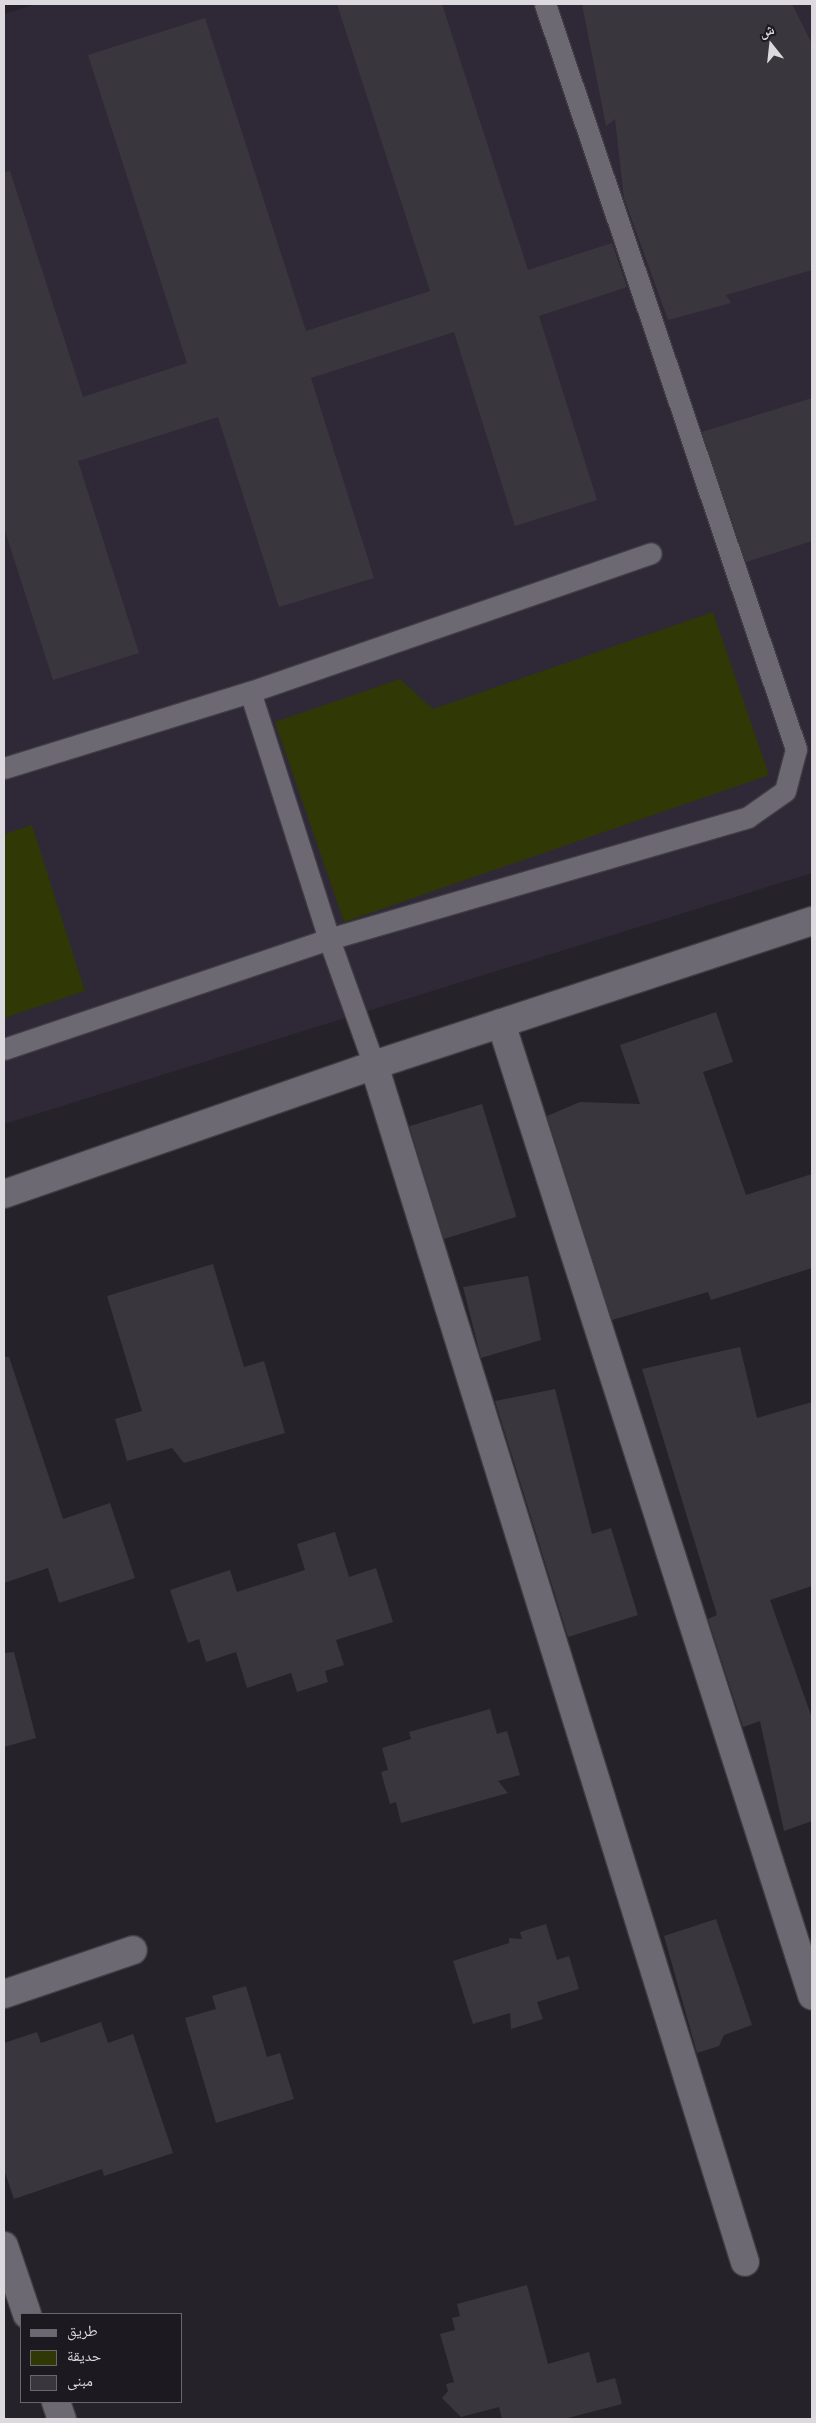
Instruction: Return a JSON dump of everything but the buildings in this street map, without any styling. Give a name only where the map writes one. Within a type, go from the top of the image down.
[{"type":"street","points":[[4,1194],[374,1065],[812,921]]},
{"type":"street","points":[[501,1023],[812,1995]]},
{"type":"street","points":[[374,1065],[745,2262]]},
{"type":"street","points":[[4,1994],[133,1950]]},
{"type":"street","points":[[4,2246],[27,2313]]},
{"type":"street","points":[[56,2403],[62,2419]]},
{"type":"lane","points":[[4,1049],[329,939],[748,816],[785,792],[796,749],[545,4]]},
{"type":"lane","points":[[4,768],[250,692],[651,553]]},
{"type":"lane","points":[[250,692],[329,939],[374,1065]]},
{"type":"shaded area","points":[[36,4],[812,4],[812,873],[4,1124],[4,14]]},
{"type":"green space","points":[[713,612],[769,775],[344,922],[275,722],[400,679],[433,709]]},
{"type":"green space","points":[[32,825],[85,991],[4,1018],[4,834]]}]
